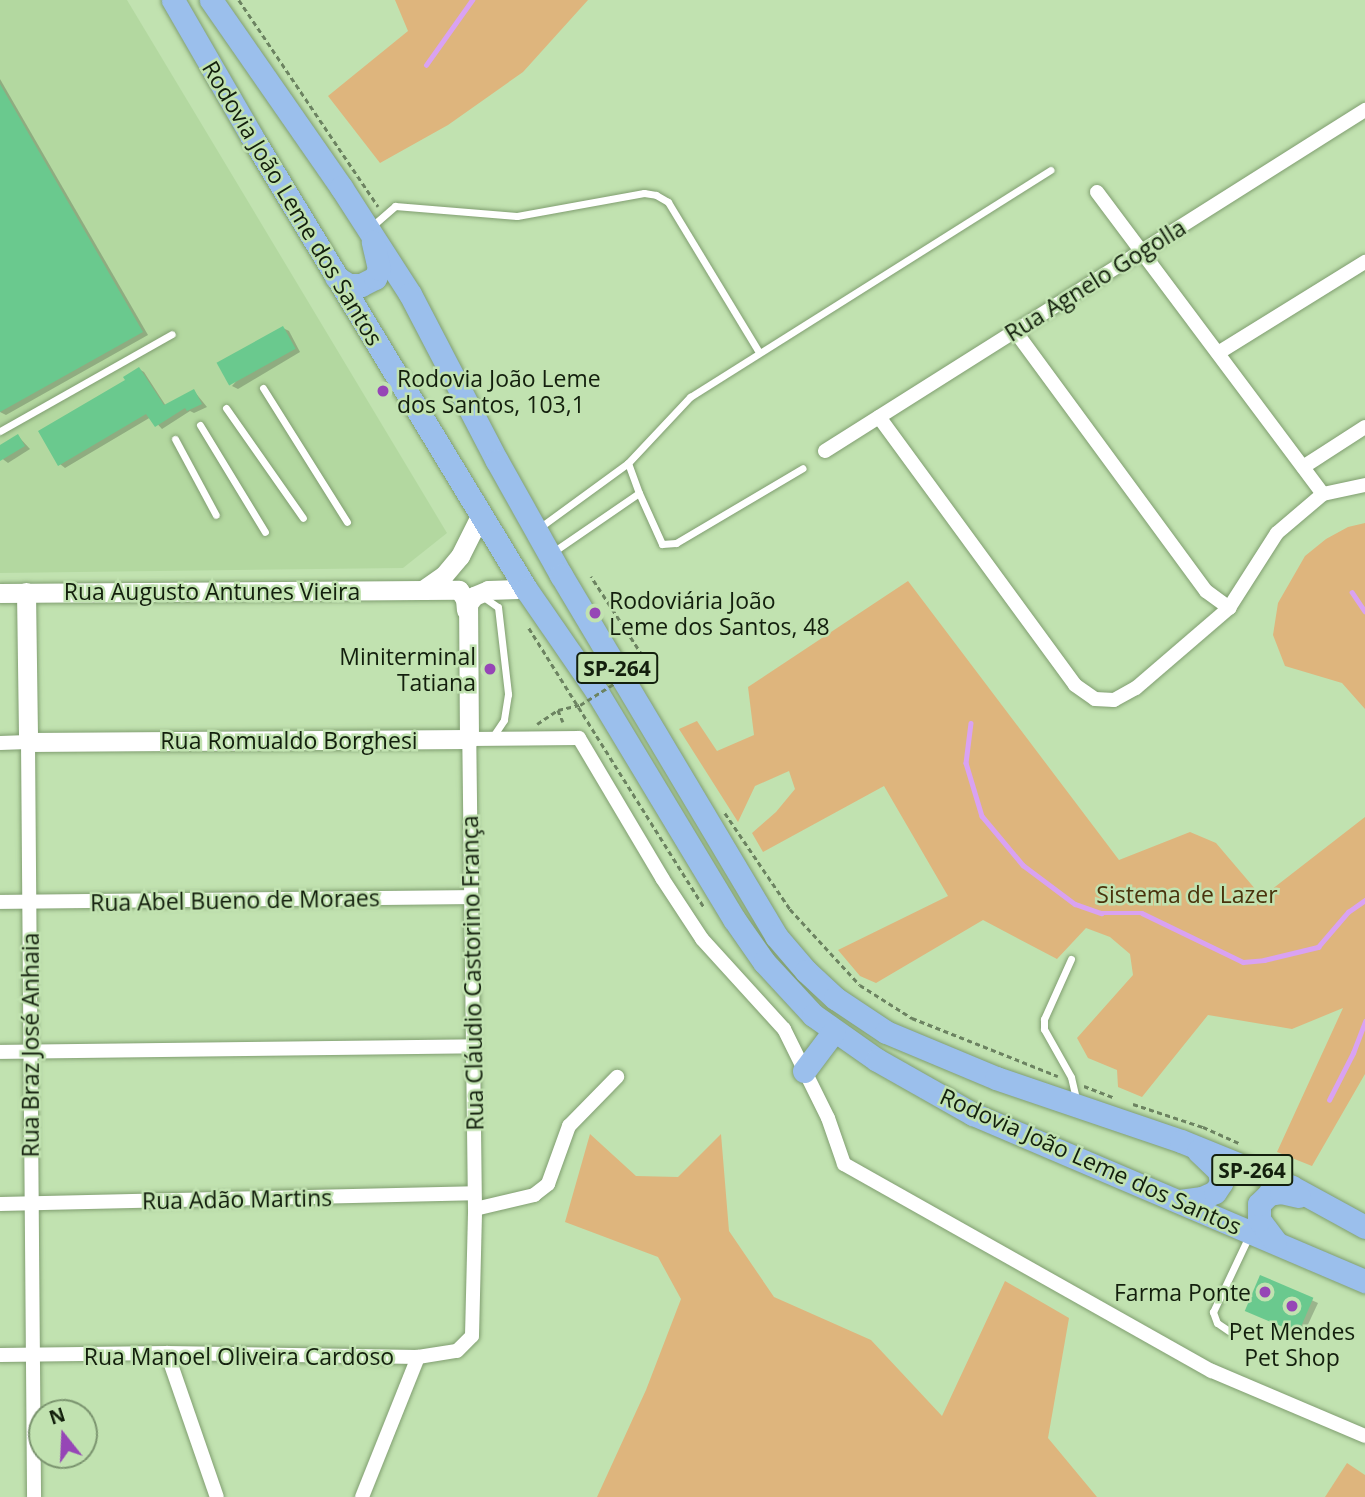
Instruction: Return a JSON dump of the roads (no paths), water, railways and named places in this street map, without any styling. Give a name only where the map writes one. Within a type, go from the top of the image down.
[{"type":"main road","name":"Rodovia João Leme dos Santos","points":[[173,0],[480,516],[526,589],[597,692],[734,919],[764,962],[813,1015],[877,1060],[973,1114],[1365,1281]]},
{"type":"main road","name":"Rodovia João Leme dos Santos","points":[[211,0],[376,222],[410,293],[536,531],[776,936],[806,971],[835,998],[886,1032],[996,1078],[1190,1145],[1292,1187],[1365,1227]]},
{"type":"main road","points":[[336,276],[349,285],[361,285],[374,278],[379,269],[376,222]]},
{"type":"main road","points":[[804,1071],[834,1031]]},
{"type":"main road","points":[[1180,1201],[1215,1192],[1221,1182],[1219,1171],[1190,1145]]},
{"type":"main road","points":[[1278,1244],[1259,1220],[1259,1204],[1269,1194],[1281,1192],[1312,1199]]},
{"type":"street","name":"Rua Agnelo Gogolla","points":[[825,451],[1365,110]]},
{"type":"street","points":[[1097,192],[1323,494]]},
{"type":"street","points":[[1217,353],[1365,262]]},
{"type":"street","points":[[1015,331],[1206,592],[1229,608]]},
{"type":"street","points":[[879,416],[1075,685],[1095,699],[1114,700],[1136,688],[1229,608],[1277,533],[1323,494],[1365,485]]},
{"type":"street","points":[[1303,467],[1365,428]]},
{"type":"street","points":[[424,589],[444,575],[460,556],[480,516]]},
{"type":"street","name":"Rua Augusto Antunes Vieira","points":[[0,593],[526,589]]},
{"type":"street","name":"Rua Cláudio Castorino França","points":[[472,1336],[475,1209],[466,610],[475,591]]},
{"type":"street","name":"Rua Braz José Anhaia","points":[[26,592],[34,1497]]},
{"type":"street","name":"Rua Romualdo Borghesi","points":[[0,743],[579,738],[662,878],[702,939],[784,1029],[804,1071]]},
{"type":"street","name":"Rua Abel Bueno de Moraes","points":[[0,902],[471,897]]},
{"type":"street","points":[[0,1052],[473,1046]]},
{"type":"street","points":[[804,1071],[828,1118],[844,1164],[1212,1371],[1365,1436]]},
{"type":"street","points":[[475,1209],[534,1195],[548,1184],[569,1126],[617,1077]]},
{"type":"street","name":"Rua Adão Martins","points":[[0,1204],[474,1193]]},
{"type":"street","name":"Rua Manoel Oliveira Cardoso","points":[[0,1355],[167,1353],[418,1357],[457,1351],[472,1336]]},
{"type":"street","points":[[167,1353],[217,1497]]},
{"type":"street","points":[[362,1497],[418,1357]]},
{"type":"lane","points":[[536,531],[628,463],[690,397],[1050,170]]},
{"type":"lane","points":[[376,222],[395,206],[517,216],[644,193],[656,195],[668,202],[759,352]]},
{"type":"lane","points":[[0,432],[172,334]]},
{"type":"lane","points":[[264,388],[347,522]]},
{"type":"lane","points":[[226,408],[303,518]]},
{"type":"lane","points":[[200,425],[265,532]]},
{"type":"lane","points":[[176,439],[216,515]]},
{"type":"lane","points":[[628,463],[662,544],[667,545],[676,543],[803,468]]},
{"type":"lane","points":[[550,555],[639,493]]},
{"type":"lane","points":[[475,591],[498,607],[501,617],[508,694],[504,720],[492,739]]},
{"type":"lane","points":[[1071,959],[1044,1019],[1044,1028],[1072,1081],[1078,1106]]},
{"type":"lane","points":[[1229,1331],[1217,1323],[1213,1312],[1251,1232]]},
{"type":"waterway","points":[[426,65],[472,0]]},
{"type":"waterway","points":[[1352,592],[1365,611]]},
{"type":"waterway","points":[[971,723],[966,763],[982,816],[1023,865],[1075,904],[1101,913],[1142,913],[1243,962],[1264,960],[1318,947],[1348,912],[1365,900]]},
{"type":"waterway","points":[[1329,1100],[1353,1053],[1365,1021]]},
{"type":"place","name":"Rodovia João Leme dos Santos, 103,1","points":[[383,391]]},
{"type":"place","name":"Rodoviária João Leme dos Santos, 48","points":[[595,613]]},
{"type":"place","name":"Miniterminal Tatiana","points":[[490,669]]},
{"type":"place","name":"Farma Ponte","points":[[1265,1292]]},
{"type":"place","name":"Pet Mendes Pet Shop","points":[[1292,1306]]},
{"type":"park label","name":"Sistema de Lazer","points":[[1187,894]]}]
